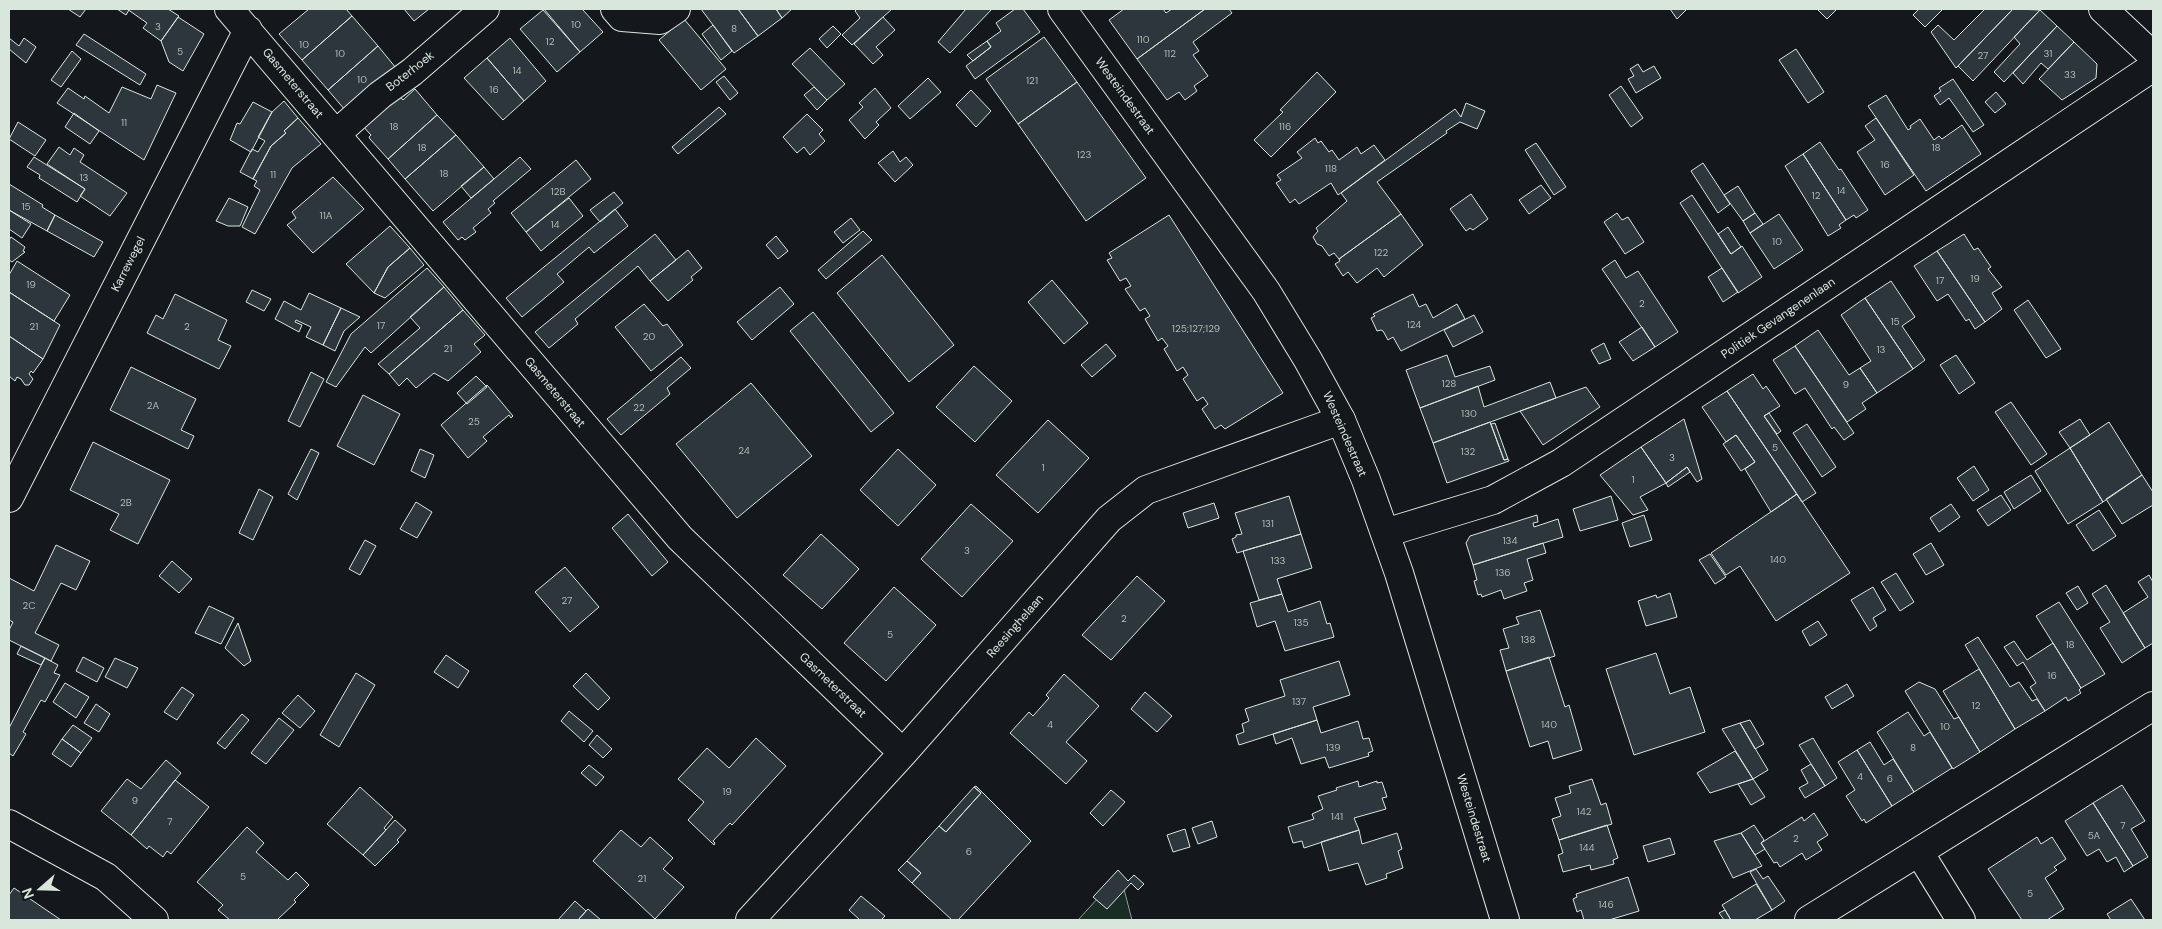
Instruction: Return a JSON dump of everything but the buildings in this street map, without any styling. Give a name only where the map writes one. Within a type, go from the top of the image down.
[{"type":"street","name":"Gasmeterstraat","points":[[229,9],[680,538],[903,753]]},
{"type":"street","name":"Boterhoek","points":[[336,134],[380,95],[412,72],[485,9]]},
{"type":"street","points":[[615,9],[622,17],[660,20],[676,9]]},
{"type":"street","name":"Westeindestraat","points":[[1062,9],[1266,291],[1308,360],[1341,420],[1385,533],[1505,920]]},
{"type":"street","points":[[2103,9],[2153,56]]},
{"type":"street","name":"Karrewegel","points":[[9,498],[248,30]]},
{"type":"street","name":"Politiek Gevangenenlaan","points":[[1385,533],[1493,500],[1560,463],[2153,67]]},
{"type":"street","name":"Reesinghelaan","points":[[750,920],[903,753],[1109,519],[1146,490],[1341,420]]},
{"type":"street","points":[[1810,920],[2153,706]]},
{"type":"street","points":[[9,824],[106,877],[154,920]]},
{"type":"street","points":[[1919,852],[1960,920]]},
{"type":"green space","points":[[1120,874],[1132,920],[1078,920]]}]
